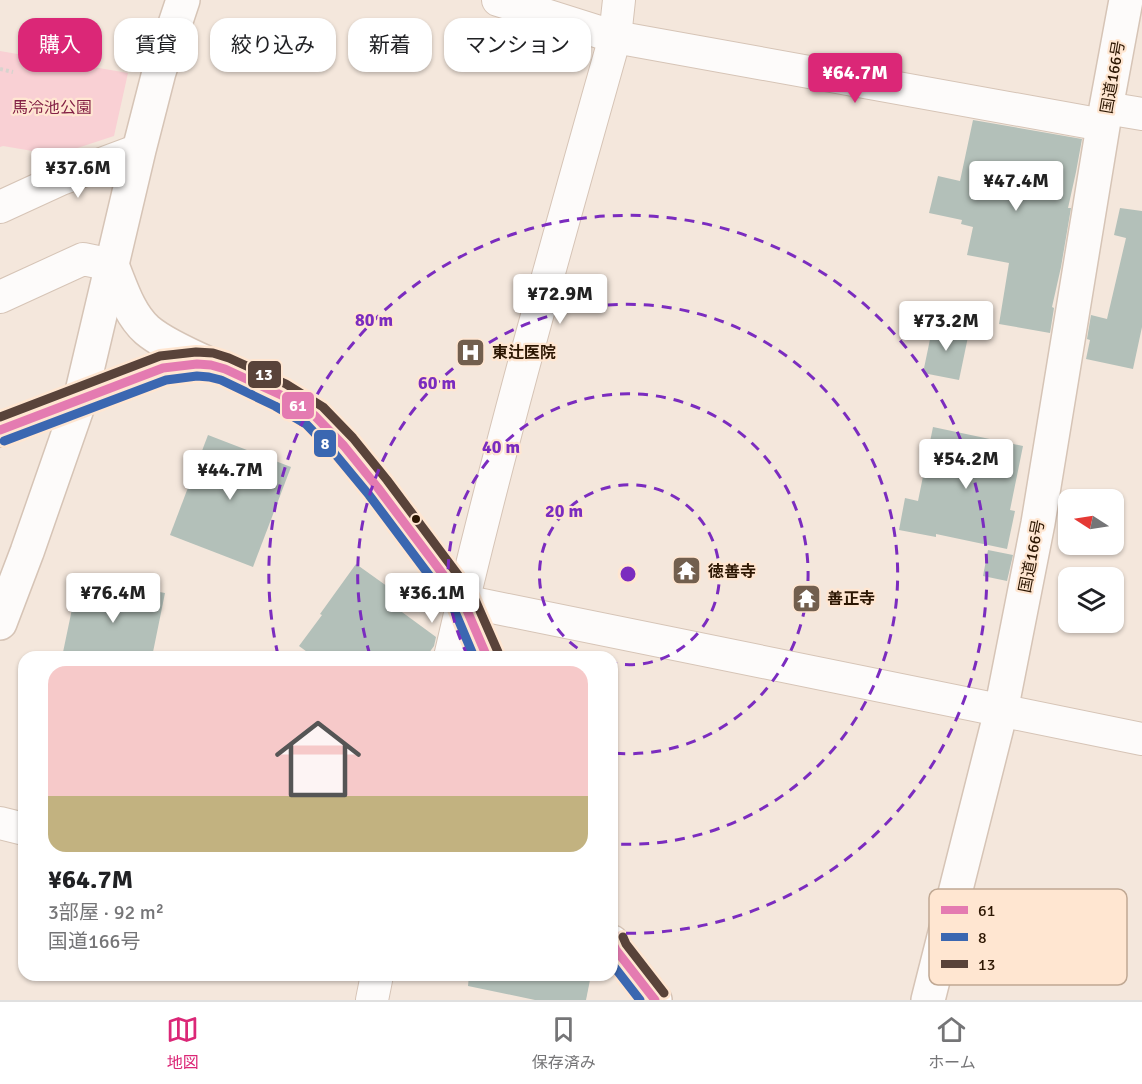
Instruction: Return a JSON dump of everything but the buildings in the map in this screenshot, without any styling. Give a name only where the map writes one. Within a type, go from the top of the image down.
[{"type":"main road","points":[[0,622],[64,450],[80,400],[159,72],[183,0]]},
{"type":"main road","name":"国道166号","points":[[956,889],[1001,711],[1038,523],[1126,0]]},
{"type":"main road","points":[[112,265],[128,302],[148,330],[185,353],[281,395],[314,415],[344,446],[463,601],[484,651]]},
{"type":"main road","points":[[0,430],[163,368],[197,364],[211,365]]},
{"type":"main road","points":[[618,953],[655,1000]]},
{"type":"main road","name":"国道166号","points":[[928,1000],[932,985]]},
{"type":"street","points":[[498,0],[615,37],[1105,116],[1142,114]]},
{"type":"street","points":[[451,651],[531,337],[615,37],[619,0]]},
{"type":"street","points":[[0,207],[61,179],[139,150]]},
{"type":"street","points":[[0,297],[83,259],[112,265]]},
{"type":"street","points":[[463,601],[1142,739]]},
{"type":"street","points":[[0,823],[18,828]]},
{"type":"street","points":[[372,1000],[376,981]]},
{"type":"path","points":[[0,69],[13,72]]},
{"type":"green space","name":"馬冷池公園","points":[[0,51],[18,54],[18,72],[102,72],[102,69],[128,73],[114,136],[56,155],[0,147]]},
{"type":"transit line","name":"13","points":[[0,417],[160,356],[196,352],[213,353],[286,384],[323,407],[353,438],[387,480],[473,595],[498,651]]},
{"type":"transit line","name":"61","points":[[0,430],[163,368],[197,364],[225,369],[281,395],[314,415],[344,446],[463,601],[484,651]]},
{"type":"transit line","name":"8","points":[[4,441],[166,380],[197,376],[221,380],[306,424],[335,454],[369,495],[453,607],[471,651]]},
{"type":"transit line","name":"13","points":[[623,937],[664,993]]},
{"type":"transit line","name":"61","points":[[618,953],[655,1000]]},
{"type":"transit line","name":"8","points":[[618,972],[640,1000]]},
{"type":"place","name":"東辻医院","points":[[471,352]]},
{"type":"place","name":"徳善寺","points":[[687,571]]},
{"type":"place","name":"善正寺","points":[[806,598]]}]
